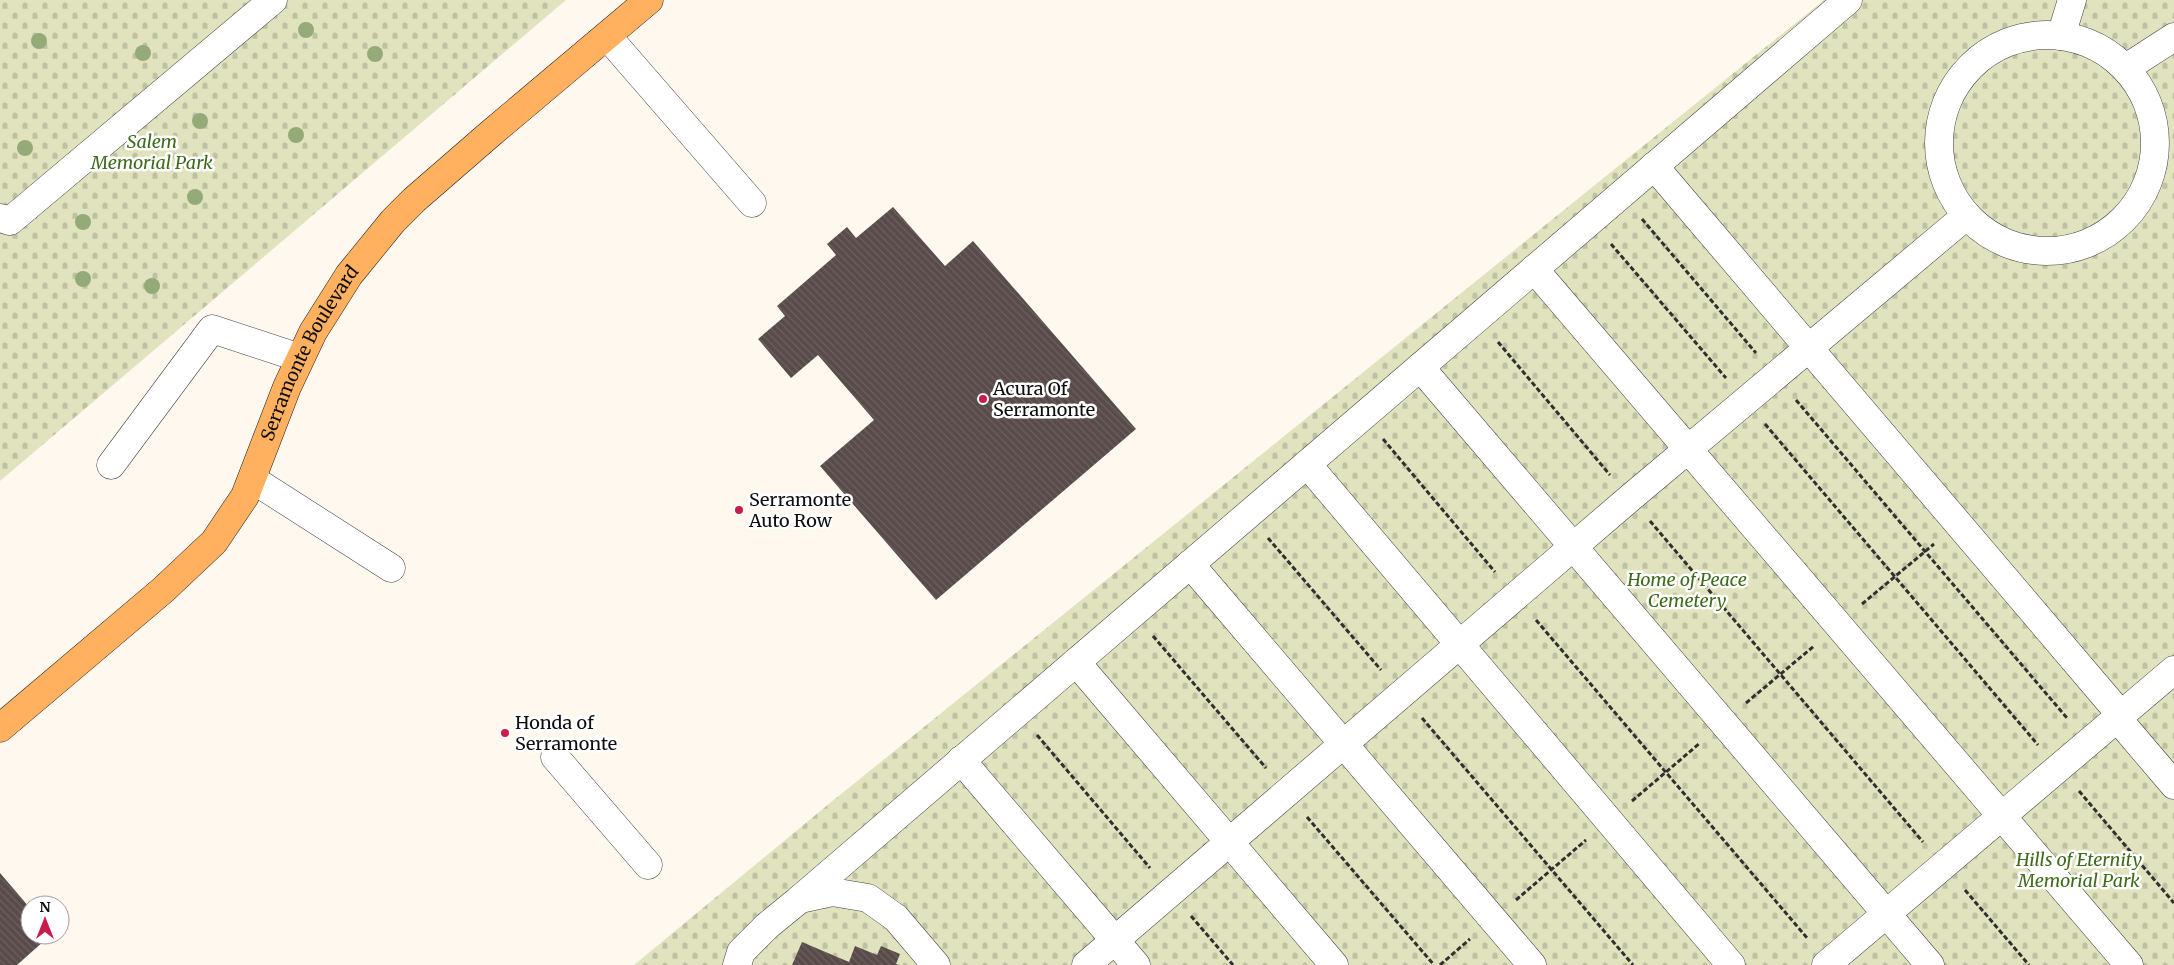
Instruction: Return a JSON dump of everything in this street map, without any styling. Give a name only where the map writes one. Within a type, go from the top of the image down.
[{"type":"main road","name":"Serramonte Boulevard","points":[[0,728],[191,566],[214,542],[245,496],[300,358],[327,308],[341,286],[393,222],[414,200],[490,134],[649,0]]},
{"type":"lane","points":[[0,218],[10,221],[273,0]]},
{"type":"lane","points":[[737,965],[741,952],[767,926],[1848,0]]},
{"type":"lane","points":[[2061,36],[2072,0]]},
{"type":"lane","points":[[607,36],[752,203]]},
{"type":"lane","points":[[2061,36],[2085,41],[2107,52],[2126,68],[2140,88],[2151,110],[2155,134],[2154,160],[2148,185],[2135,207],[2117,225],[2096,240],[2072,249],[2049,252],[2026,250],[2004,242],[1983,231],[1966,216],[1952,197],[1943,176],[1938,153],[1939,130],[1944,106],[1955,84],[1970,65],[1990,50],[2012,40],[2028,37],[2061,36]]},
{"type":"lane","points":[[2126,68],[2174,36]]},
{"type":"lane","points":[[1654,166],[1809,347],[2119,716],[2174,785]]},
{"type":"lane","points":[[1086,965],[1630,498],[1966,216]]},
{"type":"lane","points":[[1534,269],[2129,965]]},
{"type":"lane","points":[[111,465],[212,329],[300,358]]},
{"type":"lane","points":[[1420,367],[1930,965]]},
{"type":"lane","points":[[1307,464],[1731,965]]},
{"type":"lane","points":[[252,479],[391,568]]},
{"type":"lane","points":[[1190,564],[1532,965]]},
{"type":"lane","points":[[1076,662],[1334,965]]},
{"type":"lane","points":[[1826,965],[2174,670]]},
{"type":"lane","points":[[555,757],[648,865]]},
{"type":"lane","points":[[961,760],[1136,965]]},
{"type":"lane","points":[[800,899],[832,892],[868,898],[896,918],[936,965]]},
{"type":"path","points":[[1621,194],[2069,721]]},
{"type":"path","points":[[1591,220],[2040,746]]},
{"type":"path","points":[[1477,318],[1925,844]]},
{"type":"path","points":[[1363,416],[1810,942]]},
{"type":"path","points":[[1248,514],[1633,965]]},
{"type":"path","points":[[1017,712],[1233,965]]},
{"type":"path","points":[[2075,787],[2174,903]]},
{"type":"path","points":[[1960,885],[2029,965]]},
{"type":"green space","name":"Salem Memorial Park","points":[[0,0],[566,0],[0,481]]},
{"type":"green space","name":"Home of Peace Cemetery","points":[[1824,0],[2174,0],[2174,965],[634,965],[830,803]]},
{"type":"building","name":"Acura Of Serramonte","points":[[893,207],[945,266],[973,241],[1136,429],[936,600],[820,466],[874,420],[818,355],[791,378],[758,339],[785,316],[777,306],[836,255],[827,244],[847,227],[856,238]]},
{"type":"building","points":[[0,873],[20,896],[20,945],[40,945],[17,965],[0,965]]},
{"type":"building","points":[[802,942],[849,962],[855,946],[877,955],[881,946],[900,954],[896,964],[899,965],[792,965]]},
{"type":"place","name":"Acura Of Serramonte","points":[[983,399]]},
{"type":"place","name":"Serramonte Auto Row","points":[[739,510]]},
{"type":"place","name":"Honda of Serramonte","points":[[505,733]]},
{"type":"park label","name":"Hills of Eternity Memorial Park","points":[[2079,870]]}]
